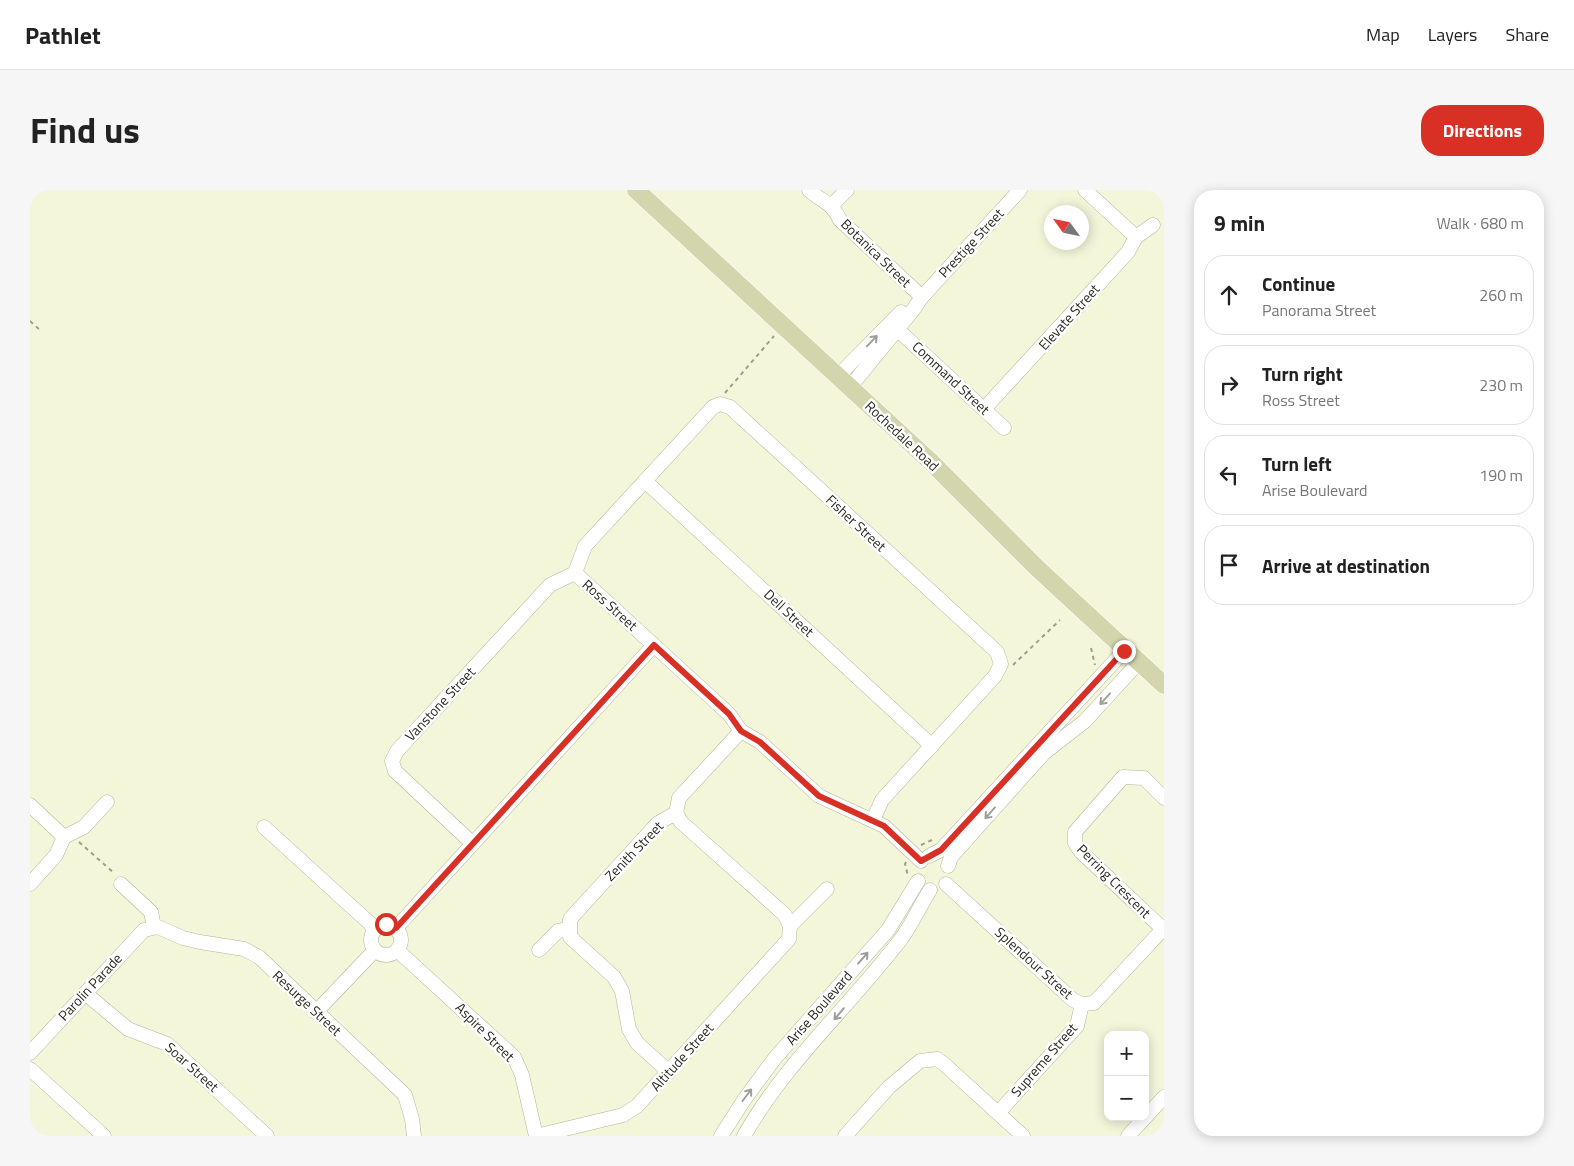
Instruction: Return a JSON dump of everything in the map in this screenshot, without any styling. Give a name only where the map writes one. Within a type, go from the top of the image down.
[{"type":"main road","name":"Rochedale Road","points":[[636,190],[844,382],[1124,651],[1164,685]]},
{"type":"street","name":"Botanica Street","points":[[809,190],[818,199],[832,205],[840,220],[922,297]]},
{"type":"street","points":[[832,205],[847,190]]},
{"type":"street","name":"Prestige Street","points":[[844,382],[898,329],[922,297],[1020,190]]},
{"type":"street","points":[[1085,190],[1136,237]]},
{"type":"street","name":"Elevate Street","points":[[984,409],[1128,252],[1136,237],[1153,225]]},
{"type":"street","name":"Prestige Street","points":[[844,382],[907,306],[922,297]]},
{"type":"street","name":"Command Street","points":[[898,329],[1004,428]]},
{"type":"street","points":[[575,573],[585,546],[713,407],[720,404]]},
{"type":"street","name":"Fisher Street","points":[[720,404],[730,407],[997,652],[1001,664]]},
{"type":"street","name":"Dell Street","points":[[645,481],[932,746]]},
{"type":"street","name":"Ross Street","points":[[575,573],[729,714],[741,731],[760,742],[819,796],[828,802],[873,820],[925,859]]},
{"type":"street","name":"Vanstone Street","points":[[472,843],[395,771],[392,761],[397,751],[550,584],[575,573]]},
{"type":"street","points":[[396,928],[654,645]]},
{"type":"street","points":[[925,859],[940,858],[948,866],[950,875],[946,884],[939,889],[930,890],[918,881],[916,870],[925,859],[941,850],[1124,651]]},
{"type":"street","points":[[948,866],[951,858],[1044,753],[1085,721],[1138,663]]},
{"type":"street","points":[[873,820],[882,800],[995,676],[1001,664]]},
{"type":"street","name":"Zenith Street","points":[[569,929],[570,919],[658,823],[676,813],[679,798],[741,731]]},
{"type":"street","name":"Perring Crescent","points":[[1164,798],[1144,778],[1123,777],[1075,832],[1075,843],[1081,852],[1164,928]]},
{"type":"street","points":[[30,884],[56,855],[67,835],[84,827],[107,802]]},
{"type":"street","points":[[30,805],[67,835]]},
{"type":"street","points":[[676,813],[681,822],[785,915],[790,926]]},
{"type":"street","points":[[264,827],[375,928]]},
{"type":"street","name":"Arise Boulevard","points":[[721,1136],[744,1100],[775,1058],[888,930],[918,881]]},
{"type":"street","points":[[121,884],[151,912],[154,927]]},
{"type":"street","name":"Splendour Street","points":[[946,884],[1073,1000],[1082,1004],[1094,1003],[1164,928]]},
{"type":"street","name":"Altitude Street","points":[[536,1136],[623,1115],[637,1106],[789,940],[790,926],[827,889]]},
{"type":"street","name":"Arise Boulevard","points":[[744,1136],[758,1112],[788,1073],[902,938],[930,890]]},
{"type":"street","points":[[386,924],[396,928],[401,936],[397,950],[386,955],[375,950],[371,939],[375,928],[386,924]]},
{"type":"street","name":"Parolin Parade","points":[[30,1053],[144,930],[154,927]]},
{"type":"street","name":"Resurge Street","points":[[154,927],[165,928],[183,938],[244,949],[259,957],[405,1095],[412,1119],[414,1136]]},
{"type":"street","points":[[539,950],[558,931],[569,929],[570,937],[614,977],[622,991],[629,1028],[637,1043],[669,1072]]},
{"type":"street","points":[[316,1012],[375,950]]},
{"type":"street","name":"Aspire Street","points":[[397,950],[514,1057],[522,1075],[536,1136]]},
{"type":"street","name":"Soar Street","points":[[85,993],[128,1029],[167,1044],[267,1136]]},
{"type":"street","name":"Supreme Street","points":[[998,1113],[1076,1026],[1082,1004]]},
{"type":"street","points":[[845,1136],[889,1087],[920,1061],[927,1058],[937,1059],[944,1064],[1023,1136]]},
{"type":"street","points":[[30,1069],[104,1136]]},
{"type":"street","points":[[1128,1136],[1164,1097]]},
{"type":"path","points":[[30,321],[41,331]]},
{"type":"path","points":[[720,404],[726,390],[783,326]]},
{"type":"path","points":[[1001,664],[1014,665],[1060,620]]},
{"type":"path","points":[[67,835],[117,876],[121,884]]},
{"type":"route","points":[[386,924],[396,928],[654,645],[729,714],[741,731],[760,742],[819,796],[828,802],[859,813],[884,826],[921,861],[941,850],[1029,752],[1124,651]]}]
